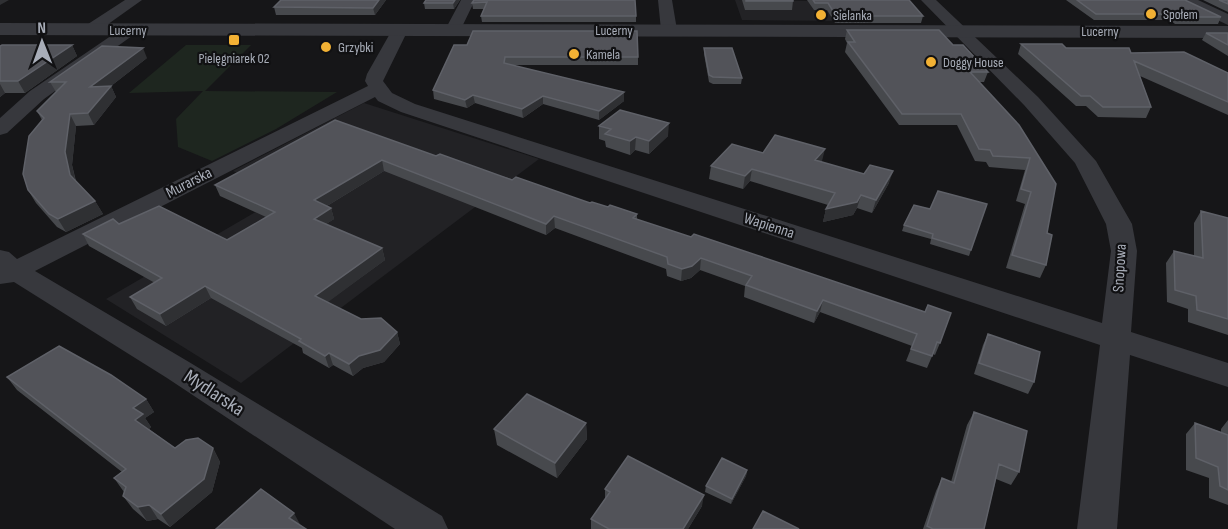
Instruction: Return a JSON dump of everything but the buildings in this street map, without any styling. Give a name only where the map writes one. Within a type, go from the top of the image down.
[{"type":"street","points":[[91,29],[135,0]]},
{"type":"street","points":[[453,30],[468,0]]},
{"type":"street","points":[[665,0],[669,30]]},
{"type":"street","name":"Snopowa","points":[[928,0],[1031,101],[1085,161],[1119,224],[1124,252],[1097,529]]},
{"type":"street","points":[[1186,0],[1228,20]]},
{"type":"street","name":"Lucerny","points":[[0,29],[1228,32]]},
{"type":"street","points":[[0,129],[38,95],[130,30]]},
{"type":"street","points":[[378,88],[374,81],[376,74],[400,30]]},
{"type":"street","name":"Murarska","points":[[5,269],[378,88]]},
{"type":"street","name":"Wapienna","points":[[378,88],[385,98],[408,108],[1228,375]]},
{"type":"street","name":"Mydlarska","points":[[5,269],[178,370],[428,529]]},
{"type":"shaded area","points":[[735,0],[821,1],[853,21],[742,20]]},
{"type":"shaded area","points":[[186,45],[251,45],[205,91],[337,92],[276,129],[212,161],[178,147],[176,119],[203,91],[129,93]]},
{"type":"shaded area","points":[[364,103],[539,159],[241,383],[106,299],[285,195],[233,171]]},
{"type":"place","name":"Społem","points":[[1151,14]]},
{"type":"place","name":"Sielanka","points":[[821,15]]},
{"type":"place","name":"Pielęgniarek 02","points":[[234,40]]},
{"type":"place","name":"Grzybki","points":[[326,47]]},
{"type":"place","name":"Kamela","points":[[574,54]]},
{"type":"place","name":"Doggy House","points":[[931,62]]}]
